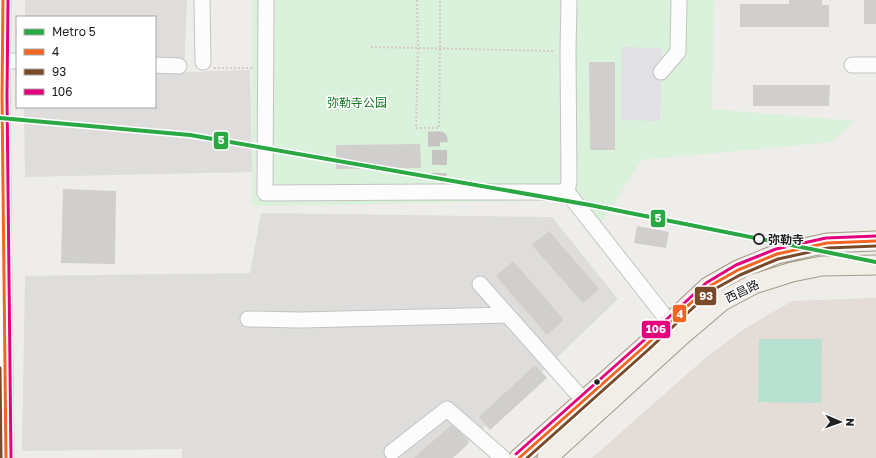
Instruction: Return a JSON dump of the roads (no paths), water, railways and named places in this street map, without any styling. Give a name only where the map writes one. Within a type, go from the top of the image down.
[{"type":"main road","name":"西昌路","points":[[519,458],[670,324],[708,288],[738,270],[777,254],[827,243],[876,241]]},
{"type":"main road","name":"西昌路","points":[[547,458],[682,335],[722,301],[754,284],[792,272],[822,266],[876,265]]},
{"type":"street","points":[[3,0],[10,61],[1,96],[6,458]]},
{"type":"street","points":[[202,0],[207,65]]},
{"type":"street","points":[[266,0],[265,193],[439,186],[567,192]]},
{"type":"street","points":[[569,0],[569,181],[567,192],[670,324]]},
{"type":"street","points":[[661,72],[678,52],[679,0]]},
{"type":"street","points":[[156,65],[179,66]]},
{"type":"street","points":[[852,65],[876,65]]},
{"type":"street","points":[[480,284],[584,401]]},
{"type":"street","points":[[248,319],[300,320],[507,315]]},
{"type":"street","points":[[392,452],[447,408],[503,458]]},
{"type":"tunnel","points":[[428,139],[440,139],[439,179]]},
{"type":"metro line","name":"5","points":[[0,118],[190,135],[590,205],[876,262]]},
{"type":"place","name":"弥勒寺","points":[[759,239]]},
{"type":"park label","name":"弥勒寺公园","points":[[357,102]]}]
